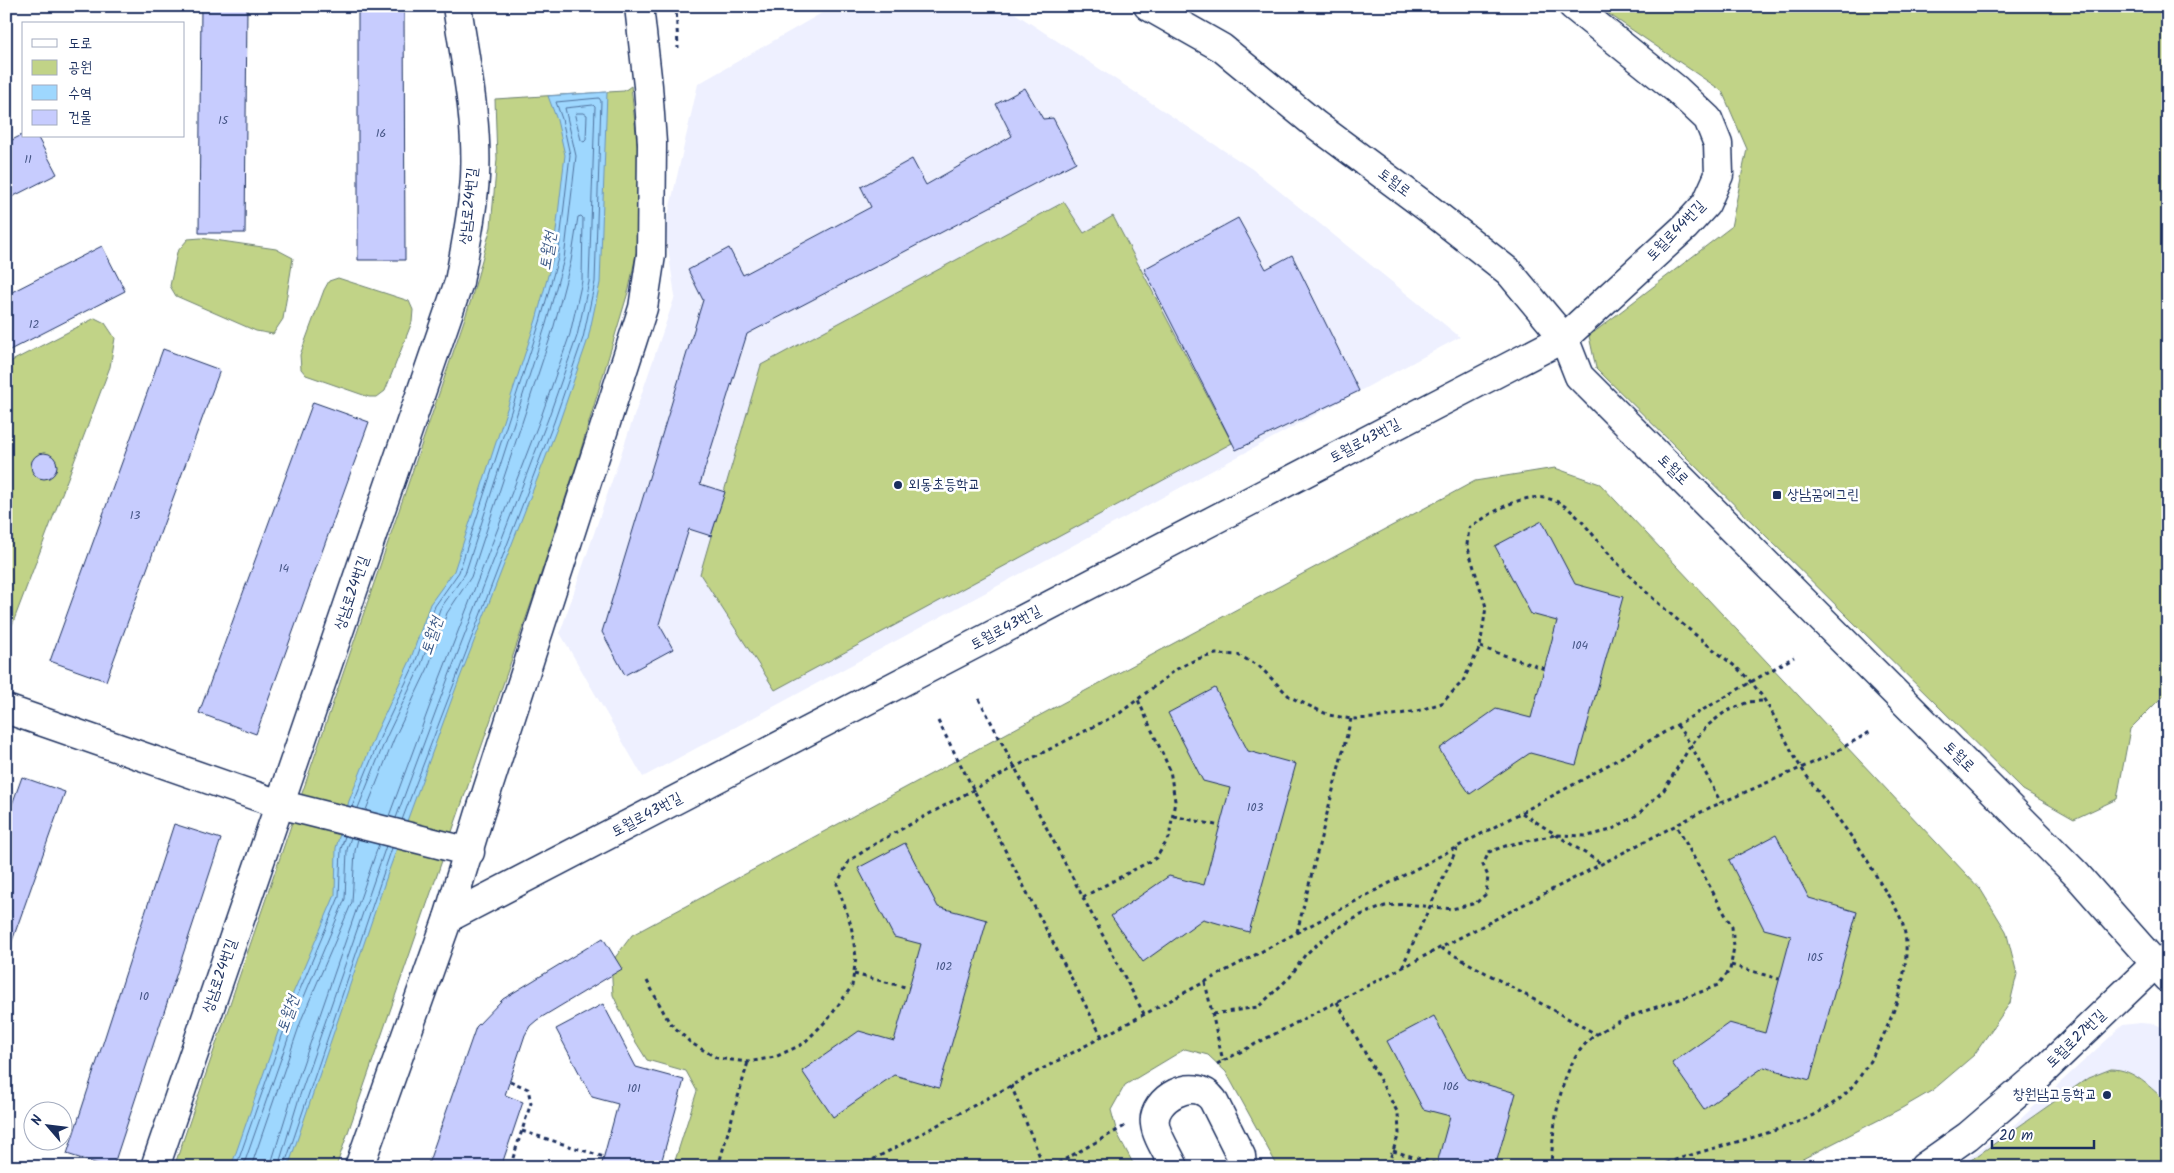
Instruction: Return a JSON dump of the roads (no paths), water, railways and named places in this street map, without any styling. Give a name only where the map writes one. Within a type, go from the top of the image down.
[{"type":"street","name":"상남로24번길","points":[[155,1167],[458,282],[468,232],[475,176],[473,121],[457,6]]},
{"type":"street","points":[[359,1167],[470,852],[479,816],[643,308],[651,255],[652,143],[639,6]]},
{"type":"street","name":"토월로","points":[[1148,6],[1222,48],[1316,125],[1429,209],[1509,272],[1564,338],[1579,376],[2077,875],[2162,971]]},
{"type":"street","name":"토월로44번길","points":[[1564,338],[1684,227],[1706,204],[1719,175],[1718,144],[1708,119],[1676,89],[1573,6]]},
{"type":"street","name":"토월로43번길","points":[[448,918],[1564,338]]},
{"type":"street","points":[[6,709],[279,804],[470,852]]},
{"type":"street","name":"토월로27번길","points":[[1924,1167],[1968,1136],[2162,971]]},
{"type":"street","points":[[1174,1167],[1155,1124],[1156,1114],[1168,1099],[1179,1092],[1194,1088],[1208,1094],[1213,1100],[1241,1156],[1242,1167]]},
{"type":"water","name":"토월천","points":[[607,92],[600,283],[588,339],[559,423],[457,685],[389,870],[288,1167],[231,1167],[285,1012],[335,895],[336,848],[349,801],[377,731],[410,661],[430,604],[454,571],[536,320],[553,257],[565,155],[557,120],[548,96]]},
{"type":"place","name":"외동초등학교","points":[[898,485]]},
{"type":"place","name":"상남꿈에그린","points":[[1777,495]]},
{"type":"place","name":"창원남고등학교","points":[[2107,1095]]}]
